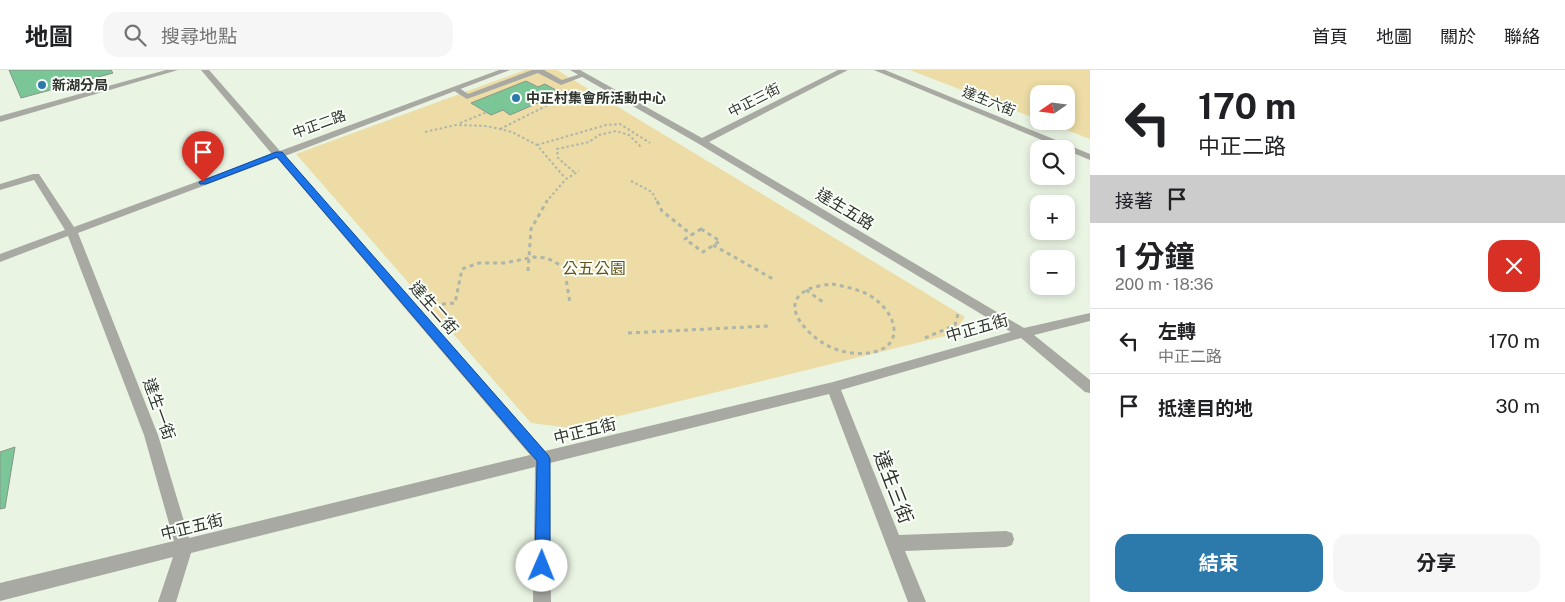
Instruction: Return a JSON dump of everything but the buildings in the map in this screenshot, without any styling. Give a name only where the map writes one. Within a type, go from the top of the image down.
[{"type":"street","points":[[0,119],[174,70]]},
{"type":"street","name":"達生二街","points":[[205,70],[543,459]]},
{"type":"street","name":"中正二路","points":[[0,258],[506,70]]},
{"type":"street","points":[[455,89],[467,97],[540,70],[561,83],[579,73]]},
{"type":"street","name":"中正三街","points":[[702,142],[844,70]]},
{"type":"street","name":"達生六街","points":[[878,70],[1090,157]]},
{"type":"street","name":"達生五路","points":[[579,73],[702,142],[1024,333],[1090,388]]},
{"type":"street","name":"達生一街","points":[[0,187],[36,176],[72,232],[152,435],[184,548]]},
{"type":"street","name":"中正五街","points":[[0,592],[834,387],[1024,333],[1090,317]]},
{"type":"street","name":"達生三街","points":[[834,387],[916,602]]},
{"type":"street","points":[[542,602],[543,459]]},
{"type":"street","points":[[894,543],[1006,539]]},
{"type":"street","points":[[167,602],[184,548]]},
{"type":"path","points":[[500,129],[574,92],[561,83]]},
{"type":"path","points":[[425,132],[456,125],[487,112]]},
{"type":"path","points":[[537,145],[606,125],[620,124],[650,143]]},
{"type":"path","points":[[456,125],[487,126],[512,132],[537,145],[565,178]]},
{"type":"path","points":[[574,172],[558,158],[557,149],[588,142],[600,135],[616,131],[629,135],[641,147]]},
{"type":"path","points":[[528,271],[528,256],[534,224],[547,202],[565,178],[578,171]]},
{"type":"path","points":[[631,181],[652,192],[662,212],[692,235]]},
{"type":"path","points":[[701,229],[720,241],[713,245],[703,252],[685,239],[701,229]]},
{"type":"path","points":[[713,245],[773,279]]},
{"type":"path","points":[[431,306],[456,304],[460,291],[462,269],[474,262],[504,263],[528,256],[550,258],[564,267],[570,303]]},
{"type":"path","points":[[832,284],[862,292],[876,300],[893,321],[896,332],[892,342],[883,350],[869,354],[852,354],[834,350],[818,342],[805,331],[797,319],[795,308],[797,298],[806,290],[818,285],[832,284]]},
{"type":"path","points":[[806,290],[823,302]]},
{"type":"path","points":[[925,338],[954,325],[960,308]]},
{"type":"path","points":[[628,333],[768,326]]},
{"type":"green space","name":"公五公園","points":[[525,70],[557,70],[965,317],[953,334],[570,428],[531,423],[296,154]]},
{"type":"green space","points":[[910,70],[1090,70],[1090,139],[1066,130],[1075,130],[1075,85],[1030,85],[1030,117]]},
{"type":"place","name":"新湖分局","points":[[42,85]]},
{"type":"place","name":"中正村集會所活動中心","points":[[516,98]]},
{"type":"route","points":[[203,182],[279,154],[543,459],[542,566]]}]
